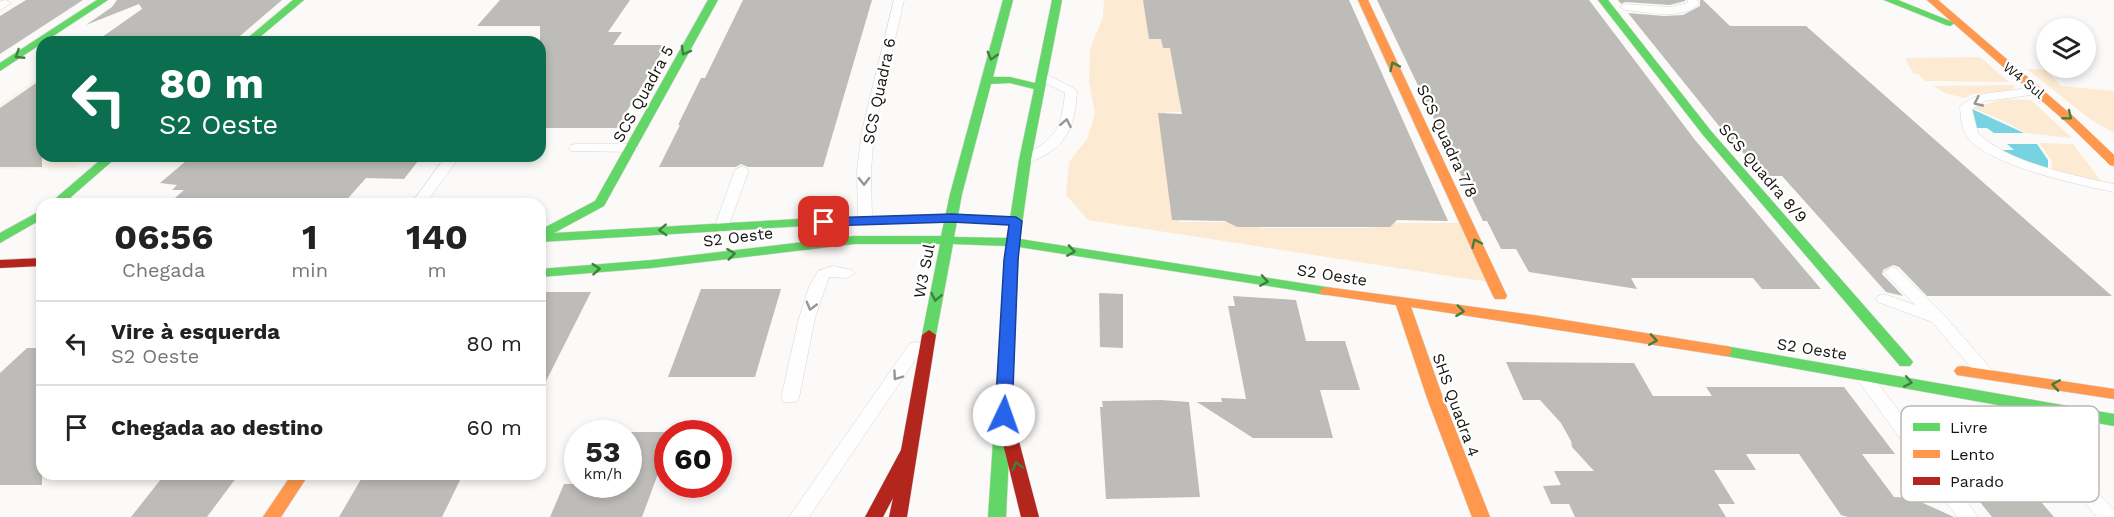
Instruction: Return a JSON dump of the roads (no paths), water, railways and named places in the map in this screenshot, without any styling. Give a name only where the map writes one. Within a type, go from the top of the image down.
[{"type":"main road","points":[[48,36],[103,0]]},
{"type":"main road","points":[[255,36],[299,0]]},
{"type":"main road","name":"SCS Quadra 5","points":[[604,218],[632,148],[713,0]]},
{"type":"main road","name":"W3 Sul","points":[[898,517],[907,454],[956,194],[1008,0]]},
{"type":"main road","points":[[997,517],[1013,242],[1025,160],[1057,0]]},
{"type":"main road","name":"SCS Quadra 7/8","points":[[1364,0],[1499,296]]},
{"type":"main road","name":"SCS Quadra 8/9","points":[[1604,0],[1707,133],[1910,362],[1881,358]]},
{"type":"main road","points":[[1888,0],[1958,26]]},
{"type":"main road","name":"W4 Sul","points":[[1932,0],[1958,26],[2088,132],[2114,162]]},
{"type":"main road","points":[[0,68],[36,44]]},
{"type":"main road","points":[[985,81],[1041,81]]},
{"type":"main road","points":[[2088,132],[2114,142]]},
{"type":"main road","points":[[63,198],[105,162]]},
{"type":"main road","points":[[0,239],[36,218]]},
{"type":"main road","points":[[546,234],[604,218],[624,249],[652,264]]},
{"type":"main road","name":"S2 Oeste","points":[[546,234],[604,218],[721,228],[859,220]]},
{"type":"main road","points":[[25,226],[27,247],[36,255]]},
{"type":"main road","name":"S2 Oeste","points":[[546,273],[652,264],[843,241],[1013,242],[1402,303],[1540,321],[1862,374],[2037,406]]},
{"type":"main road","points":[[0,264],[36,261]]},
{"type":"main road","name":"SHS Quadra 4","points":[[1402,303],[1435,398],[1481,517]]},
{"type":"main road","points":[[1946,368],[2114,394]]},
{"type":"main road","points":[[2113,436],[2108,419],[2101,411],[2114,405]]},
{"type":"main road","points":[[1004,415],[1030,517]]},
{"type":"main road","points":[[874,517],[907,454]]},
{"type":"main road","points":[[272,517],[297,480]]},
{"type":"lane","name":"SCS Quadra 6","points":[[859,220],[868,131],[899,0]]},
{"type":"lane","points":[[1625,7],[1689,8],[1694,4],[1692,0]]},
{"type":"lane","points":[[1025,160],[1050,148],[1065,133],[1071,92],[1063,86],[1041,81]]},
{"type":"lane","points":[[2034,88],[2027,92],[1982,98],[1966,108],[1968,125],[1974,138],[2004,156],[2041,172],[2073,181],[2114,188]]},
{"type":"lane","points":[[576,148],[632,148]]},
{"type":"lane","points":[[422,198],[449,162]]},
{"type":"lane","points":[[721,228],[742,170]]},
{"type":"lane","points":[[790,398],[812,302],[820,279],[823,274],[833,271],[847,273]]},
{"type":"lane","points":[[1892,272],[1938,319],[1986,374]]},
{"type":"lane","points":[[1884,299],[1938,319]]},
{"type":"lane","points":[[799,517],[930,327]]},
{"type":"lane","points":[[1862,374],[1901,427]]},
{"type":"lane","points":[[1957,502],[1968,517]]},
{"type":"lane","points":[[2095,502],[2109,517]]},
{"type":"water","points":[[1972,109],[2024,133],[1994,133],[1987,128],[1972,128]]},
{"type":"water","points":[[2007,144],[2037,144],[2048,160],[2048,171],[1999,150],[2014,150]]}]
